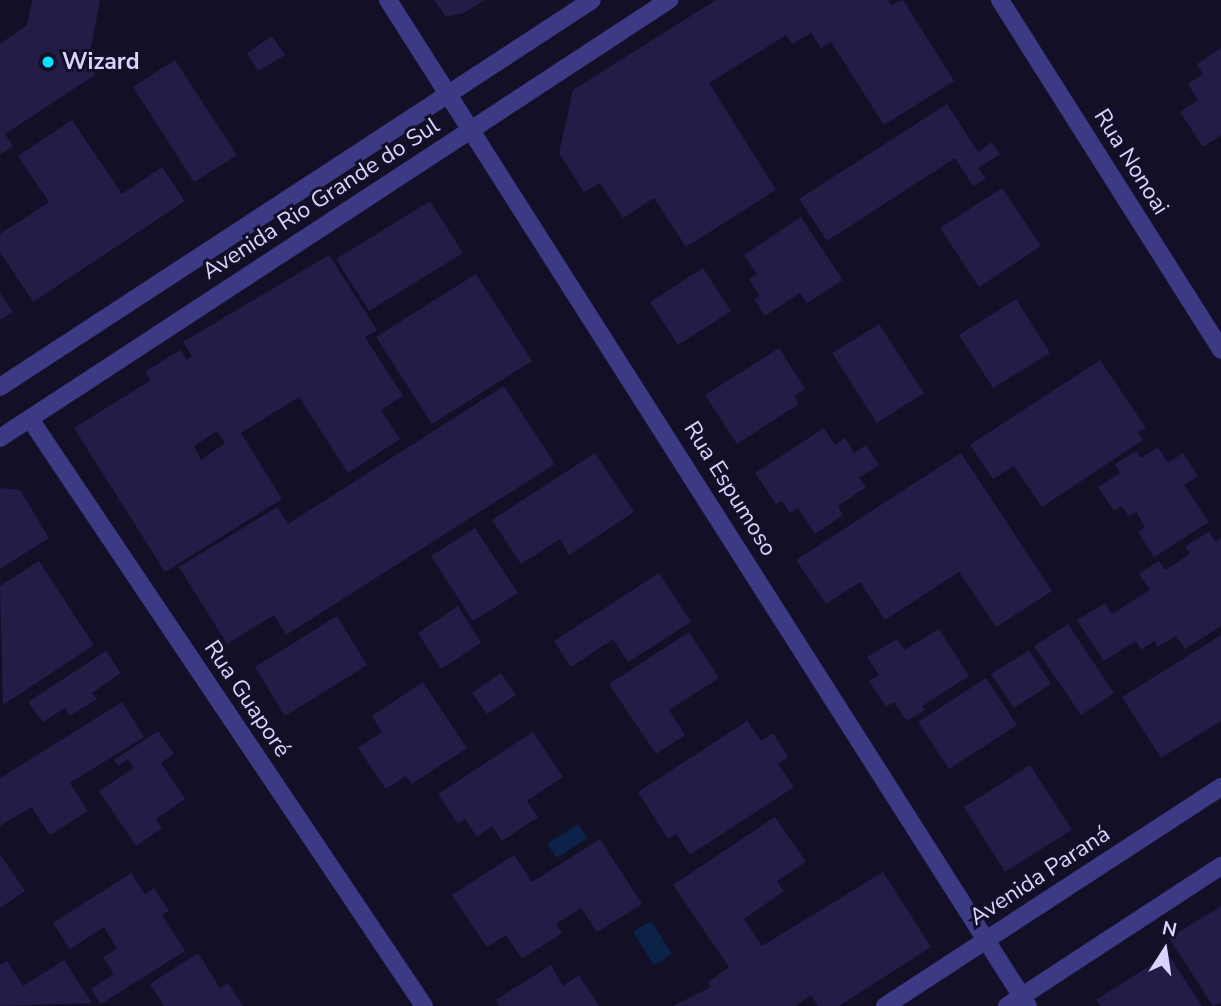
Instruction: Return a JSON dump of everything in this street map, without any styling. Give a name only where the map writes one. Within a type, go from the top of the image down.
[{"type":"street","name":"Rua Espumoso","points":[[388,0],[473,129],[987,939],[1019,1003]]},
{"type":"street","name":"Avenida Rio Grande do Sul","points":[[0,387],[592,0]]},
{"type":"street","name":"Avenida Rio Grande do Sul","points":[[0,439],[669,0]]},
{"type":"street","name":"Rua Nonoai","points":[[1000,0],[1221,350]]},
{"type":"street","name":"Rua Guaporé","points":[[30,419],[424,1006]]},
{"type":"street","name":"Avenida Paraná","points":[[885,1006],[1221,787]]},
{"type":"street","points":[[1019,1003],[1221,866]]},
{"type":"water","points":[[578,824],[587,838],[557,858],[547,844]]},
{"type":"water","points":[[651,921],[672,954],[654,965],[633,932]]},
{"type":"building","name":"Wizard","points":[[32,0],[100,0],[90,53],[101,71],[5,134],[13,146],[0,155],[0,44],[27,25]]},
{"type":"building","points":[[434,0],[485,0],[464,13],[446,17]]},
{"type":"building","points":[[716,0],[888,0],[891,5],[903,0],[954,81],[884,125],[831,42],[821,48],[811,33],[792,44],[786,35],[709,83],[776,190],[686,247],[654,198],[623,218],[600,183],[584,192],[559,153],[573,90]]},
{"type":"building","points":[[272,36],[285,55],[258,71],[247,53]]},
{"type":"building","points":[[1221,48],[1221,135],[1203,147],[1180,112],[1198,100],[1188,84],[1203,74],[1197,64]]},
{"type":"building","points":[[175,60],[237,155],[194,182],[133,87]]},
{"type":"building","points":[[947,104],[978,152],[992,142],[1000,154],[978,168],[986,179],[973,186],[955,158],[827,241],[799,199]]},
{"type":"building","points":[[72,120],[122,194],[162,167],[185,201],[33,302],[0,252],[0,234],[49,202],[18,156]]},
{"type":"building","points":[[1002,188],[1041,246],[979,287],[940,228]]},
{"type":"building","points":[[430,201],[463,253],[369,311],[336,259]]},
{"type":"building","points":[[801,217],[843,280],[807,303],[800,293],[765,316],[754,299],[760,296],[749,279],[757,274],[744,255]]},
{"type":"building","points":[[329,255],[377,330],[365,337],[403,396],[381,410],[400,439],[348,473],[299,397],[241,433],[282,499],[165,572],[74,428],[151,380],[145,372],[180,350],[187,360],[192,356],[183,342]],"holes":[[[217,431],[225,443],[201,460],[194,446]]]},
{"type":"building","points":[[703,268],[731,311],[678,345],[650,302]]},
{"type":"building","points":[[476,274],[532,361],[432,424],[376,337]]},
{"type":"building","points":[[0,293],[13,312],[0,320]]},
{"type":"building","points":[[1016,299],[1050,353],[993,388],[959,335]]},
{"type":"building","points":[[879,324],[924,393],[877,423],[832,353]]},
{"type":"building","points":[[779,348],[805,389],[794,396],[799,404],[737,444],[705,395]]},
{"type":"building","points":[[1100,360],[1146,428],[1138,432],[1143,440],[1042,507],[1014,466],[993,479],[970,445]]},
{"type":"building","points":[[504,386],[555,464],[286,635],[274,615],[227,644],[179,567],[277,507],[288,524]]},
{"type":"building","points":[[824,428],[835,445],[845,438],[854,453],[866,445],[879,465],[859,478],[866,487],[838,506],[843,515],[815,534],[798,508],[790,513],[782,501],[776,504],[755,473]]},
{"type":"building","points":[[1158,447],[1168,463],[1183,453],[1198,476],[1184,485],[1209,522],[1154,557],[1138,532],[1145,527],[1136,512],[1128,516],[1122,506],[1114,511],[1098,487],[1120,473],[1115,464],[1136,451],[1141,458]]},
{"type":"building","points":[[595,453],[634,512],[569,555],[560,539],[521,564],[492,520]]},
{"type":"building","points":[[961,453],[1052,591],[996,627],[959,572],[885,620],[860,582],[826,604],[796,560]]},
{"type":"building","points":[[0,488],[20,490],[49,538],[0,569]]},
{"type":"building","points":[[475,528],[518,593],[473,621],[431,556]]},
{"type":"building","points":[[1209,532],[1216,542],[1221,538],[1221,626],[1185,649],[1176,636],[1158,647],[1154,641],[1141,650],[1136,641],[1104,661],[1077,620],[1105,603],[1112,614],[1150,590],[1139,574],[1159,561],[1165,570],[1190,554],[1185,546]]},
{"type":"building","points":[[39,561],[94,645],[3,705],[0,586]]},
{"type":"building","points":[[659,573],[691,622],[628,662],[613,639],[571,667],[554,641]]},
{"type":"building","points":[[458,606],[481,643],[441,669],[418,633]]},
{"type":"building","points":[[337,616],[367,665],[285,716],[255,667]]},
{"type":"building","points":[[1068,624],[1114,693],[1081,715],[1034,646]]},
{"type":"building","points":[[939,629],[969,676],[922,706],[925,710],[907,721],[894,702],[886,707],[869,681],[879,675],[867,657],[897,639],[904,650]]},
{"type":"building","points":[[689,632],[719,678],[669,710],[685,735],[656,754],[609,684]]},
{"type":"building","points":[[1221,635],[1221,721],[1161,758],[1122,697]]},
{"type":"building","points":[[1029,650],[1051,684],[1014,708],[991,674]]},
{"type":"building","points":[[106,651],[121,673],[92,693],[97,699],[70,716],[65,708],[43,722],[28,702]]},
{"type":"building","points":[[501,673],[516,695],[487,714],[472,693]]},
{"type":"building","points":[[986,678],[1017,725],[949,769],[918,722]]},
{"type":"building","points":[[423,682],[467,748],[412,784],[406,776],[386,789],[358,748],[382,732],[372,716]]},
{"type":"building","points":[[122,702],[144,737],[70,783],[88,811],[50,835],[31,807],[0,826],[0,778]]},
{"type":"building","points":[[747,721],[761,741],[773,733],[788,757],[778,764],[794,787],[690,855],[676,834],[668,839],[638,792]]},
{"type":"building","points":[[158,731],[174,754],[161,763],[185,799],[156,819],[162,828],[136,846],[99,791],[134,768],[128,759],[118,766],[114,760]]},
{"type":"building","points":[[533,732],[563,777],[527,801],[538,817],[502,841],[492,826],[477,837],[465,819],[458,824],[438,794]]},
{"type":"building","points":[[1030,765],[1072,830],[1005,872],[964,807]]},
{"type":"building","points":[[775,817],[806,862],[777,881],[784,891],[744,919],[762,946],[883,872],[931,947],[839,1006],[818,1006],[811,995],[795,1006],[673,1006],[711,987],[708,982],[729,967],[673,885]]},
{"type":"building","points":[[600,839],[642,904],[597,932],[581,908],[556,924],[562,933],[522,959],[506,935],[487,947],[452,895],[514,855],[532,882]]},
{"type":"building","points":[[0,854],[25,891],[0,908]]},
{"type":"building","points":[[131,873],[145,894],[154,888],[169,911],[162,915],[185,951],[101,1004],[91,989],[114,974],[103,957],[117,948],[104,927],[70,949],[53,923]]},
{"type":"building","points":[[1221,906],[1221,1003],[1213,1006],[1169,938]]},
{"type":"building","points":[[198,953],[220,988],[228,983],[243,1006],[164,1006],[150,984]]},
{"type":"building","points":[[1168,954],[1202,1006],[1101,1006],[1096,1000]]},
{"type":"building","points":[[64,960],[92,1003],[0,1006],[0,965],[7,961],[23,986]]},
{"type":"building","points":[[551,965],[563,986],[579,975],[599,1006],[499,1006],[496,1000]]},
{"type":"place","name":"Wizard","points":[[48,62]]}]
